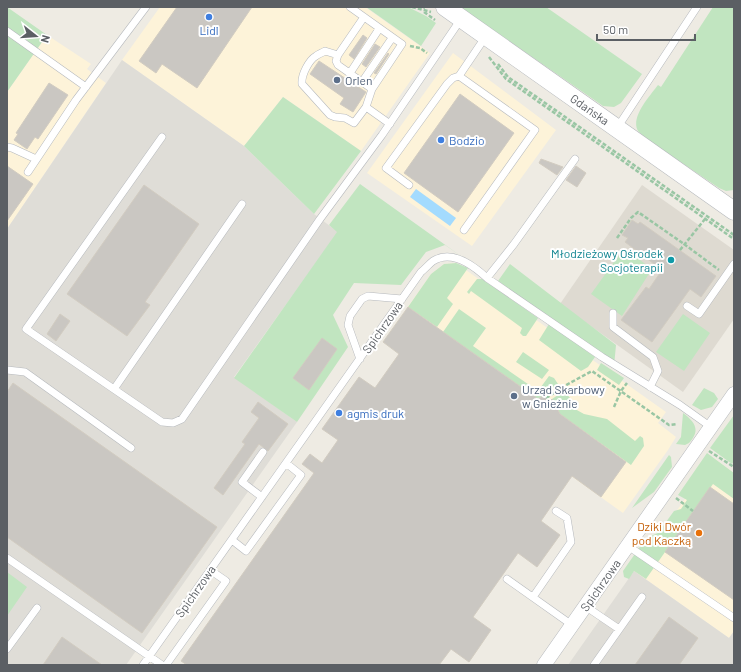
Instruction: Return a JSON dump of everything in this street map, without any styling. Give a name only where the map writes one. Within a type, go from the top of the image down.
[{"type":"street","name":"Gdańska","points":[[440,11],[461,18],[734,211]]},
{"type":"street","name":"Spichrzowa","points":[[544,665],[734,394]]},
{"type":"lane","points":[[28,172],[86,87],[146,7]]},
{"type":"lane","points":[[338,55],[324,52],[314,56],[303,73],[302,84],[330,115],[345,118],[354,123],[366,107],[372,89],[402,44],[350,7]]},
{"type":"lane","points":[[617,128],[697,7]]},
{"type":"lane","points":[[364,17],[338,55],[336,61],[338,65],[372,89]]},
{"type":"lane","points":[[162,137],[26,329],[162,422],[173,423],[182,419],[320,219],[390,124],[461,18]]},
{"type":"lane","points":[[350,73],[380,28]]},
{"type":"lane","points":[[7,31],[86,87]]},
{"type":"lane","points":[[409,185],[386,168],[447,84],[453,78],[459,76],[486,36]]},
{"type":"lane","points":[[362,82],[392,38]]},
{"type":"lane","points":[[459,76],[535,130],[464,230]]},
{"type":"lane","points":[[366,107],[390,124]]},
{"type":"lane","points":[[7,147],[36,159]]},
{"type":"lane","points":[[487,278],[514,244],[575,159]]},
{"type":"lane","points":[[114,389],[242,204]]},
{"type":"lane","name":"Spichrzowa","points":[[143,665],[421,272],[434,261],[448,256],[458,258],[469,263],[487,278],[602,357],[680,405],[711,427]]},
{"type":"lane","points":[[687,306],[699,314],[734,264]]},
{"type":"lane","points":[[360,359],[348,324],[350,316],[362,299],[368,296],[402,299]]},
{"type":"lane","points":[[613,313],[613,327],[653,356],[658,371],[650,387]]},
{"type":"lane","points":[[7,370],[25,372],[131,448]]},
{"type":"lane","points":[[262,497],[242,482],[263,452]]},
{"type":"lane","points":[[232,540],[246,551],[301,475],[286,464]]},
{"type":"lane","points":[[532,597],[571,542],[567,518],[556,511]]},
{"type":"lane","points":[[628,546],[734,618]]},
{"type":"lane","points":[[7,558],[162,665]]},
{"type":"lane","points":[[166,665],[226,581],[210,570]]},
{"type":"lane","points":[[507,579],[572,625]]},
{"type":"lane","points":[[594,665],[642,596]]},
{"type":"lane","points":[[585,606],[619,629]]},
{"type":"lane","points":[[7,650],[37,608]]},
{"type":"path","points":[[412,7],[430,12],[440,11]]},
{"type":"path","points":[[420,48],[428,53]]},
{"type":"path","points":[[487,55],[506,79],[734,239]]},
{"type":"path","points":[[492,55],[508,76],[734,235]]},
{"type":"path","points":[[617,238],[630,218],[638,212],[726,275]]},
{"type":"path","points":[[680,250],[705,219]]},
{"type":"path","points":[[546,398],[592,370],[669,425],[677,424]]},
{"type":"path","points":[[614,406],[621,391],[632,376]]},
{"type":"path","points":[[706,448],[734,467]]},
{"type":"path","points":[[673,496],[693,511]]},
{"type":"shaded area","points":[[160,7],[365,7],[430,53],[361,151],[283,97],[244,146],[122,60]]},
{"type":"shaded area","points":[[47,35],[91,64],[87,69],[106,83],[7,229],[7,92]]},
{"type":"shaded area","points":[[453,53],[556,130],[472,246],[367,173]]},
{"type":"shaded area","points":[[122,60],[244,146],[314,214],[338,232],[234,377],[297,422],[126,665],[7,665],[7,229]]},
{"type":"shaded area","points":[[642,185],[734,250],[734,319],[683,392],[560,304]]},
{"type":"shaded area","points":[[456,263],[666,412],[658,423],[676,437],[623,513],[383,342],[431,274],[444,264]]},
{"type":"shaded area","points":[[714,458],[734,473],[734,631],[729,638],[634,571]]},
{"type":"shaded area","points":[[634,571],[729,638],[734,631],[734,665],[568,665]]},
{"type":"green space","points":[[7,7],[47,35],[7,92]]},
{"type":"green space","points":[[366,7],[408,7],[436,23],[421,46]]},
{"type":"green space","points":[[460,7],[546,7],[642,74],[621,103],[614,107],[603,106]]},
{"type":"green space","points":[[713,7],[734,7],[734,190],[726,191],[719,188],[645,138],[638,131],[636,125],[642,107],[658,85],[661,87]]},
{"type":"green space","points":[[283,97],[361,151],[314,214],[244,146]]},
{"type":"green space","points":[[360,184],[465,259],[445,245],[426,252],[401,285],[354,283],[333,315],[348,347],[297,422],[234,378],[337,232],[329,225]]},
{"type":"green space","points":[[624,248],[652,269],[622,316],[591,294]]},
{"type":"green space","points":[[456,263],[468,268],[447,298],[453,304],[437,327],[408,307],[431,274],[444,264]]},
{"type":"green space","points":[[510,264],[616,345],[614,366],[498,281]]},
{"type":"green space","points":[[477,279],[482,279],[538,318],[526,336],[523,336],[520,333],[522,328],[471,291],[469,294],[467,292]]},
{"type":"green space","points":[[459,309],[486,328],[473,346],[538,391],[549,376],[554,378],[558,384],[538,399],[443,332]]},
{"type":"green space","points":[[683,314],[710,333],[684,371],[656,352]]},
{"type":"green space","points":[[549,324],[595,357],[588,367],[581,371],[539,340]]},
{"type":"green space","points":[[523,352],[549,370],[542,379],[516,362]]},
{"type":"green space","points":[[601,363],[624,378],[619,385],[597,370]]},
{"type":"green space","points":[[704,388],[714,393],[718,399],[712,407],[701,410],[692,405]]},
{"type":"green space","points":[[564,391],[570,398],[566,404],[584,414],[607,419],[635,441],[640,436],[643,438],[644,446],[631,465],[560,414],[552,399]]},
{"type":"green space","points":[[683,413],[691,420],[696,430],[693,438],[685,445],[676,444],[681,437]]},
{"type":"green space","points":[[734,415],[734,461],[732,464],[710,448]]},
{"type":"green space","points":[[707,453],[734,473],[734,499],[713,484],[646,579],[634,571],[629,579],[624,577],[623,571],[646,538],[658,533],[674,511],[681,509],[687,500],[678,495]]},
{"type":"green space","points":[[669,455],[671,457],[672,467],[654,492],[632,508]]},
{"type":"green space","points":[[7,572],[27,587],[7,616]]},
{"type":"water","points":[[416,189],[456,218],[450,226],[410,197]]},
{"type":"building","points":[[177,7],[252,7],[197,88],[162,64],[156,73],[139,61]]},
{"type":"building","points":[[363,35],[367,38],[354,59],[349,55]]},
{"type":"building","points":[[375,44],[380,47],[366,67],[362,64]]},
{"type":"building","points":[[388,53],[389,54],[376,74],[374,73]]},
{"type":"building","points":[[319,61],[366,92],[353,112],[340,104],[344,98],[310,74]]},
{"type":"building","points":[[49,83],[68,95],[38,139],[35,137],[27,149],[14,140],[18,134],[16,133]]},
{"type":"building","points":[[460,94],[514,133],[458,212],[404,173]]},
{"type":"building","points":[[541,159],[563,167],[557,175],[539,163]]},
{"type":"building","points":[[7,166],[33,184],[7,221]]},
{"type":"building","points":[[576,166],[586,173],[577,187],[566,180]]},
{"type":"building","points":[[144,185],[199,224],[145,302],[150,305],[127,336],[67,294]]},
{"type":"building","points":[[632,220],[638,224],[640,222],[716,276],[701,297],[690,289],[652,342],[621,320],[646,287],[649,289],[662,270],[625,242],[628,238],[622,235]]},
{"type":"building","points":[[408,307],[538,399],[544,395],[549,402],[552,399],[560,414],[626,462],[601,497],[572,476],[541,521],[560,535],[537,567],[518,553],[473,617],[491,630],[469,662],[451,649],[439,665],[187,665],[181,661],[314,473],[302,464],[310,454],[322,463],[338,440],[322,429],[359,377],[375,388],[399,354],[383,342]]},
{"type":"building","points":[[60,314],[70,321],[56,341],[47,334]]},
{"type":"building","points":[[322,338],[337,349],[309,390],[293,378]]},
{"type":"building","points":[[13,383],[217,527],[142,633],[7,537],[7,392]]},
{"type":"building","points":[[258,402],[288,424],[268,451],[259,444],[223,495],[214,488],[245,444],[242,442],[259,418],[251,412]]},
{"type":"building","points":[[710,487],[734,504],[734,600],[665,552]]},
{"type":"building","points":[[669,617],[698,638],[679,665],[635,665]]},
{"type":"building","points":[[62,637],[102,665],[43,665]]},
{"type":"place","name":"Lidl","points":[[209,17]]},
{"type":"place","name":"Orlen","points":[[337,80]]},
{"type":"place","name":"Bodzio","points":[[441,140]]},
{"type":"place","name":"Młodzieżowy Ośrodek Socjoterapii","points":[[671,260]]},
{"type":"place","name":"Urząd Skarbowy w Gnieźnie","points":[[514,396]]},
{"type":"place","name":"agmis druk","points":[[339,413]]},
{"type":"place","name":"Dziki Dwór pod Kaczką","points":[[699,533]]}]
